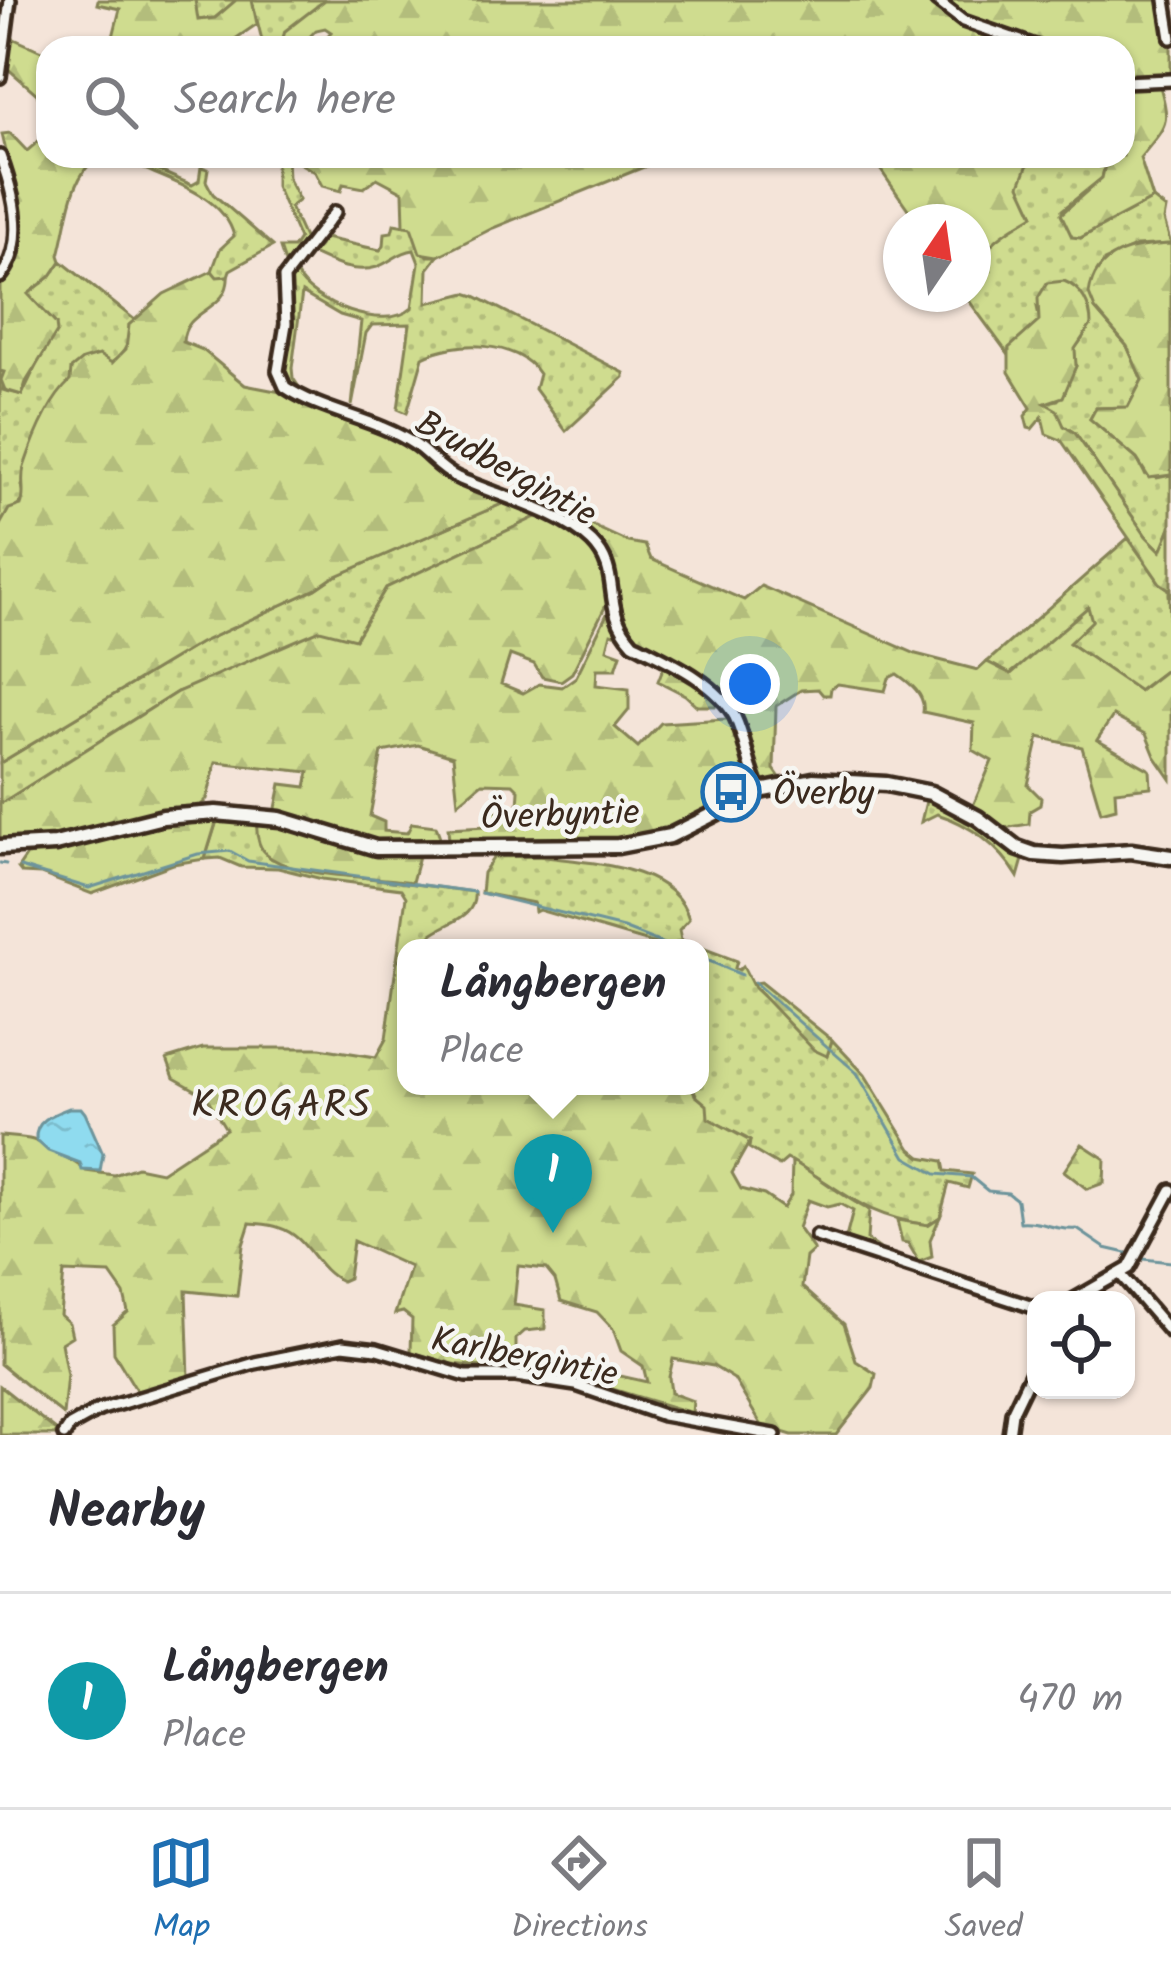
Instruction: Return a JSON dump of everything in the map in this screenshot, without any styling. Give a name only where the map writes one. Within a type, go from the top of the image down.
[{"type":"street","points":[[0,77],[10,0]]},
{"type":"street","points":[[936,0],[964,21],[1007,36]]},
{"type":"street","points":[[1165,0],[1171,38]]},
{"type":"street","points":[[1135,82],[1171,80]]},
{"type":"street","points":[[0,156],[16,221],[15,250],[0,277]]},
{"type":"street","name":"Brudbergintie","points":[[334,212],[284,278],[286,324],[278,371],[285,387],[413,444],[452,476],[541,512],[590,540],[610,574],[613,617],[623,632],[633,643],[719,696],[735,717],[748,767],[760,791]]},
{"type":"street","name":"Överbyntie","points":[[0,847],[55,844],[163,817],[216,813],[280,819],[376,848],[618,846],[670,836],[760,791],[813,780],[894,785],[944,798],[1017,848],[1034,854],[1131,851],[1171,856]]},
{"type":"street","points":[[1090,1291],[1121,1275],[1136,1258],[1171,1190]]},
{"type":"street","points":[[816,1237],[1027,1305]]},
{"type":"street","points":[[1121,1275],[1171,1334]]},
{"type":"street","name":"Karlbergintie","points":[[64,1435],[70,1426],[99,1410],[293,1353],[343,1346],[376,1349],[466,1376],[516,1376],[576,1385],[663,1415],[775,1435]]},
{"type":"street","points":[[1010,1435],[1012,1413],[1027,1382]]},
{"type":"green space","points":[[98,0],[195,0],[198,20],[215,18],[236,0],[252,0],[257,24],[240,36],[113,36],[120,9],[97,4]]},
{"type":"green space","points":[[195,0],[236,1],[215,18],[197,20]]},
{"type":"green space","points":[[252,0],[325,0],[287,36],[261,36]]},
{"type":"green space","points":[[325,0],[1171,0],[1171,78],[1158,79],[1165,122],[1140,158],[1153,199],[1080,238],[1072,237],[1061,214],[1102,178],[1104,168],[1135,168],[1135,36],[328,36],[331,32],[325,28],[310,36],[284,36]]},
{"type":"green space","points":[[12,38],[36,49],[36,93],[7,68]]},
{"type":"green space","points":[[10,133],[27,151],[36,143],[36,168],[87,168],[71,201],[61,261],[28,294],[56,324],[57,332],[22,395],[5,390],[4,372],[0,371],[0,281],[20,254],[23,225],[2,134]]},
{"type":"green space","points":[[142,168],[192,185],[199,181],[201,168],[208,169],[206,181],[213,194],[273,246],[230,270],[228,276],[217,278],[212,271],[220,249],[234,236],[219,210],[180,184]]},
{"type":"green space","points":[[276,168],[288,168],[299,200],[290,207],[305,240],[286,266],[280,248],[293,248],[299,239],[276,186]]},
{"type":"green space","points":[[308,168],[641,168],[493,228],[438,256],[420,253],[411,227],[404,225],[403,192],[377,178],[364,188],[343,184],[341,191],[322,186]]},
{"type":"green space","points":[[879,168],[1026,168],[1020,185],[1034,215],[991,244],[991,204],[904,204]]},
{"type":"green space","points":[[1026,168],[1104,168],[1102,178],[1062,210],[1081,238],[1153,199],[1166,209],[1171,244],[1137,246],[1104,261],[1095,309],[1127,346],[1142,380],[1129,407],[1096,408],[1090,419],[1137,459],[1145,474],[1171,475],[1171,527],[1162,552],[1075,433],[1044,403],[1058,400],[1076,366],[1074,349],[1082,339],[1037,307],[1040,321],[1008,354],[977,312],[991,312],[991,245],[1034,215],[1019,185]]},
{"type":"green space","points":[[394,224],[411,227],[428,256],[438,256],[428,269],[427,303],[466,293],[475,296],[624,377],[566,431],[535,389],[539,374],[529,363],[502,349],[452,348],[423,357],[407,413],[398,409],[410,324],[372,325],[366,333],[352,406],[361,321],[302,293],[292,368],[303,393],[285,382],[287,275],[320,237],[380,250],[385,233],[392,232]],"holes":[[[414,250],[419,263],[412,308],[385,317],[332,304],[296,274],[308,252],[359,269],[377,267]]]},
{"type":"green space","points":[[1171,244],[1171,475],[1149,478],[1137,459],[1090,419],[1096,408],[1128,407],[1142,380],[1127,346],[1095,309],[1089,294],[1099,268],[1108,260],[1130,249]]},
{"type":"green space","points":[[61,261],[135,320],[129,325],[120,356],[70,381],[22,486],[25,497],[0,525],[0,371],[4,371],[3,390],[22,395],[56,324],[27,294],[50,277]]},
{"type":"green space","points":[[212,271],[217,277],[228,276],[227,287],[191,322],[183,342],[203,350],[245,385],[286,393],[406,445],[461,485],[506,502],[332,578],[200,643],[0,763],[0,525],[9,509],[21,505],[24,467],[37,433],[70,381],[71,369],[99,355],[112,363],[126,349],[129,325],[164,294]]},
{"type":"green space","points":[[1064,281],[1084,299],[1091,325],[1075,349],[1076,366],[1063,397],[1045,403],[1057,410],[1064,426],[1075,433],[1161,551],[1171,527],[1171,597],[1061,440],[1046,434],[1042,417],[1028,428],[1025,416],[1031,408],[1009,372],[1009,348],[1039,321],[1038,298],[1047,283]]},
{"type":"green space","points":[[506,502],[538,516],[386,588],[356,639],[177,692],[0,804],[0,763],[200,643],[332,578]]},
{"type":"green space","points":[[563,512],[645,545],[651,559],[744,600],[761,586],[916,654],[978,670],[987,662],[1011,674],[1088,607],[1092,621],[1069,643],[1139,691],[1171,666],[1171,779],[1146,734],[1113,716],[1097,740],[1150,770],[1151,787],[1115,791],[1116,808],[1101,812],[1082,747],[1039,737],[1028,785],[1041,798],[1040,805],[1030,811],[1029,824],[998,829],[972,808],[992,761],[973,750],[974,723],[923,712],[920,695],[897,674],[889,678],[885,691],[838,684],[830,695],[818,689],[801,690],[776,706],[774,769],[781,779],[747,785],[676,827],[651,836],[449,840],[448,828],[487,826],[487,811],[514,812],[519,790],[513,784],[482,783],[458,803],[453,756],[418,745],[382,752],[370,816],[384,822],[384,831],[407,833],[412,823],[436,826],[440,837],[431,842],[365,841],[275,813],[281,784],[306,787],[309,772],[216,762],[207,799],[198,808],[158,811],[46,840],[0,840],[0,804],[177,692],[320,630],[355,639],[386,588],[538,516]],"holes":[[[609,599],[635,641],[667,658],[658,681],[697,706],[732,706],[726,719],[661,723],[638,747],[615,727],[629,710],[629,689],[596,685],[597,669],[616,669],[621,654],[607,649],[611,633],[622,636],[608,612],[576,677],[562,687],[539,684],[523,693],[501,684],[510,655],[534,664],[542,677],[561,681],[572,673]]]},
{"type":"green space","points":[[1128,538],[1169,589],[1171,666],[1138,691],[1069,643],[1092,620],[1087,616],[1010,674],[987,662]]},
{"type":"green space","points":[[927,797],[1024,856],[1018,877],[993,847],[961,824],[937,814],[921,822]]},
{"type":"green space","points":[[207,820],[275,823],[258,824],[262,850],[272,859],[316,871],[474,892],[474,900],[467,913],[431,939],[400,939],[406,897],[401,889],[205,859],[216,824]]},
{"type":"green space","points":[[207,820],[216,823],[205,859],[173,864],[92,894],[18,868],[27,855]]},
{"type":"green space","points":[[275,823],[355,851],[420,852],[412,882],[285,865],[267,855],[258,838],[257,824]]},
{"type":"green space","points":[[538,856],[625,869],[665,887],[689,919],[679,930],[681,939],[638,939],[535,912],[534,903],[481,893],[483,873],[494,857]]},
{"type":"green space","points":[[709,950],[737,961],[739,970],[743,966],[754,988],[827,1056],[832,1040],[865,1075],[911,1149],[921,1157],[943,1161],[945,1171],[972,1174],[968,1188],[949,1183],[940,1217],[928,1225],[904,1221],[868,1208],[787,1159],[779,1166],[749,1148],[746,1138],[707,1118],[696,1095],[709,1095]]},
{"type":"green space","points":[[397,960],[397,1095],[695,1095],[707,1105],[708,1118],[750,1141],[732,1173],[741,1189],[764,1195],[783,1208],[791,1195],[792,1161],[869,1210],[867,1240],[879,1252],[846,1238],[853,1211],[840,1204],[827,1207],[808,1200],[798,1228],[814,1250],[806,1257],[802,1287],[844,1324],[856,1361],[876,1374],[873,1388],[836,1435],[792,1435],[762,1426],[734,1379],[713,1366],[673,1359],[671,1393],[693,1401],[692,1413],[562,1374],[571,1365],[647,1382],[643,1366],[621,1351],[613,1329],[597,1312],[561,1301],[546,1269],[518,1266],[514,1305],[545,1310],[545,1329],[525,1331],[516,1339],[516,1370],[451,1364],[411,1352],[412,1319],[403,1312],[395,1314],[410,1267],[353,1241],[348,1278],[341,1281],[290,1232],[250,1223],[237,1296],[186,1291],[189,1378],[138,1393],[114,1353],[113,1325],[128,1312],[124,1294],[110,1274],[64,1272],[60,1315],[69,1323],[72,1336],[61,1343],[67,1375],[63,1415],[0,1364],[0,1136],[33,1140],[86,1171],[114,1175],[137,1167],[161,1172],[226,1129],[206,1096],[174,1078],[167,1059],[203,1048],[320,1048],[376,1057],[386,1039]]},
{"type":"green space","points":[[760,982],[832,1040],[827,1056],[814,1050],[754,987]]},
{"type":"green space","points":[[1082,1144],[1105,1159],[1104,1183],[1087,1189],[1064,1171]]},
{"type":"green space","points":[[940,1217],[930,1240],[932,1257],[919,1262],[908,1243],[902,1242],[897,1220],[928,1225]]},
{"type":"green space","points":[[0,1386],[57,1431],[55,1435],[0,1435]]},
{"type":"water","points":[[69,1108],[85,1113],[103,1154],[100,1171],[82,1170],[80,1163],[48,1151],[36,1140],[41,1123]]},
{"type":"waterway","points":[[20,867],[89,888],[198,854],[230,851],[248,861],[474,892]]},
{"type":"waterway","points":[[0,863],[6,864]]},
{"type":"waterway","points":[[481,893],[651,939]]},
{"type":"waterway","points":[[709,961],[742,975]]},
{"type":"waterway","points":[[754,982],[857,1073],[906,1157],[936,1174],[971,1177],[988,1191],[1008,1193],[1017,1200],[1020,1222],[1077,1229],[1105,1248],[1131,1254]]},
{"type":"waterway","points":[[1143,1259],[1171,1262]]},
{"type":"place","name":"Överby","points":[[731,792]]},
{"type":"place","name":"Långbergen","points":[[553,1233]]},
{"type":"district","name":"KROGARS","points":[[282,1103]]}]
